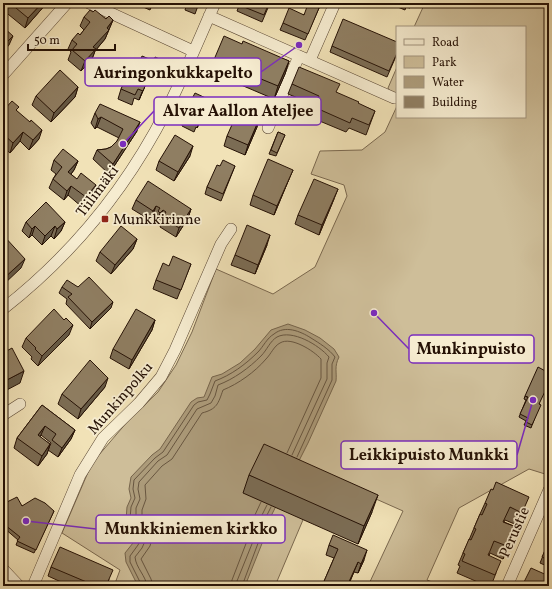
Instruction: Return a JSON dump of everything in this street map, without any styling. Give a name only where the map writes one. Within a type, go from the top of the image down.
[{"type":"street","points":[[3,75],[67,3]]},
{"type":"street","points":[[89,3],[194,51]]},
{"type":"street","name":"Tiilimäki","points":[[3,309],[38,280],[82,236],[104,210],[136,164],[167,110],[215,3]]},
{"type":"street","points":[[268,128],[304,58],[335,3]]},
{"type":"street","points":[[209,16],[394,98]]},
{"type":"street","name":"Munkinpolku","points":[[33,586],[80,475],[103,438],[139,403],[161,376],[176,350],[221,244],[231,229]]},
{"type":"street","points":[[3,414],[20,404]]},
{"type":"street","name":"Perustie","points":[[507,586],[549,490]]},
{"type":"street","points":[[3,569],[19,586]]},
{"type":"green space","points":[[425,3],[549,3],[549,355],[546,368],[549,370],[549,477],[547,482],[545,474],[529,469],[459,508],[427,580],[442,586],[368,586],[403,511],[322,475],[275,586],[114,586],[120,570],[62,533],[92,463],[128,421],[158,392],[176,365],[192,332],[216,269],[273,294],[315,267],[347,196],[344,185],[311,174],[320,151],[362,150],[385,132],[396,108],[396,118],[526,118],[526,26],[414,26]]},
{"type":"green space","points":[[396,69],[396,101],[388,88]]},
{"type":"water","points":[[288,324],[305,330],[320,338],[334,349],[339,357],[336,367],[336,381],[308,443],[268,522],[267,531],[245,586],[138,586],[126,562],[125,553],[137,538],[135,530],[126,520],[127,507],[131,498],[129,489],[131,477],[152,455],[160,449],[191,402],[197,398],[204,397],[212,377],[222,374],[240,363],[255,349],[271,330]]},
{"type":"building","points":[[10,3],[42,3],[28,18]]},
{"type":"building","points":[[240,3],[269,3],[264,15],[239,5]]},
{"type":"building","points":[[308,4],[319,8],[308,34],[283,23],[289,8],[304,15]]},
{"type":"building","points":[[90,10],[93,12],[95,10],[106,19],[109,16],[113,20],[107,28],[109,30],[93,47],[96,49],[85,61],[72,50],[77,44],[72,40],[78,33],[80,35],[90,22],[84,17]]},
{"type":"building","points":[[343,19],[396,42],[396,55],[389,71],[332,46]]},
{"type":"building","points":[[3,27],[13,36],[3,46]]},
{"type":"building","points":[[224,36],[242,44],[243,41],[289,61],[278,86],[232,67],[231,70],[213,62]]},
{"type":"building","points":[[142,56],[154,61],[155,57],[166,62],[162,73],[152,69],[143,91],[138,89],[135,95],[121,89],[129,71],[135,73]]},
{"type":"building","points":[[299,67],[340,84],[336,92],[375,111],[369,125],[352,118],[350,123],[314,107],[319,96],[292,84]]},
{"type":"building","points":[[60,70],[78,87],[54,113],[36,96]]},
{"type":"building","points":[[195,93],[210,100],[200,121],[198,121],[196,125],[184,120],[186,115],[184,114]]},
{"type":"building","points":[[12,101],[19,107],[16,110],[30,122],[31,120],[42,130],[33,140],[23,132],[13,143],[3,134],[3,119],[5,117],[3,115],[3,111]]},
{"type":"building","points":[[242,102],[260,109],[257,116],[260,117],[248,145],[227,136]]},
{"type":"building","points":[[100,104],[140,122],[113,164],[97,150],[111,147],[117,141],[123,129],[101,117],[98,119],[95,113]]},
{"type":"building","points":[[278,132],[285,135],[277,153],[271,150]]},
{"type":"building","points":[[175,135],[193,146],[178,172],[159,161]]},
{"type":"building","points":[[63,149],[78,161],[68,172],[77,179],[81,173],[96,185],[86,197],[71,186],[67,191],[53,179],[62,167],[54,160]]},
{"type":"building","points":[[268,159],[293,170],[277,206],[253,195]]},
{"type":"building","points":[[223,160],[235,166],[223,194],[207,187],[217,165],[220,166]]},
{"type":"building","points":[[314,179],[338,189],[322,225],[298,215]]},
{"type":"building","points":[[148,181],[191,209],[179,228],[163,217],[166,212],[163,210],[160,213],[158,211],[160,208],[156,206],[153,211],[136,200]]},
{"type":"building","points":[[46,202],[65,222],[57,229],[55,226],[45,236],[35,226],[32,229],[26,222]]},
{"type":"building","points":[[247,225],[270,235],[258,265],[235,255]]},
{"type":"building","points":[[121,226],[137,239],[115,265],[100,252]]},
{"type":"building","points":[[3,235],[25,259],[3,279]]},
{"type":"building","points":[[173,256],[191,264],[181,290],[156,280],[163,263],[169,266]]},
{"type":"building","points":[[89,277],[113,302],[92,322],[68,297],[72,294],[62,287],[67,280],[78,287]]},
{"type":"building","points":[[54,309],[64,320],[66,318],[73,325],[42,356],[26,338]]},
{"type":"building","points":[[136,309],[155,320],[132,360],[113,349]]},
{"type":"building","points":[[12,348],[24,371],[3,382],[3,353]]},
{"type":"building","points":[[90,360],[108,378],[81,409],[62,394]]},
{"type":"building","points":[[538,367],[549,373],[549,383],[539,404],[541,405],[532,425],[526,422],[528,418],[520,414],[528,397],[525,396]]},
{"type":"building","points":[[42,405],[75,430],[62,448],[52,440],[56,434],[45,426],[38,435],[50,444],[42,456],[17,438]]},
{"type":"building","points":[[264,444],[378,495],[364,526],[249,475]]},
{"type":"building","points":[[496,482],[529,497],[522,513],[510,507],[503,522],[516,527],[507,546],[494,541],[488,555],[501,561],[495,575],[462,561],[465,554],[463,553],[469,539],[471,540],[480,514],[482,515],[487,504],[485,503]]},
{"type":"building","points":[[17,497],[22,506],[35,498],[45,503],[54,511],[36,550],[17,541],[20,537],[5,525],[3,526],[3,504]]},
{"type":"building","points":[[333,535],[367,550],[361,564],[358,562],[347,586],[322,586],[338,549],[329,545]]},
{"type":"building","points":[[549,541],[549,560],[542,557]]},
{"type":"building","points":[[60,547],[113,570],[106,586],[96,586],[51,567]]},
{"type":"building","points":[[531,568],[549,576],[549,586],[522,586]]},
{"type":"place","name":"Auringonkukkapelto","points":[[299,45]]},
{"type":"place","name":"Alvar Aallon Ateljee","points":[[123,144]]},
{"type":"place","name":"Munkkirinne","points":[[105,219]]},
{"type":"place","name":"Munkinpuisto","points":[[374,313]]},
{"type":"place","name":"Leikkipuisto Munkki","points":[[533,400]]},
{"type":"place","name":"Munkkiniemen kirkko","points":[[26,521]]}]
